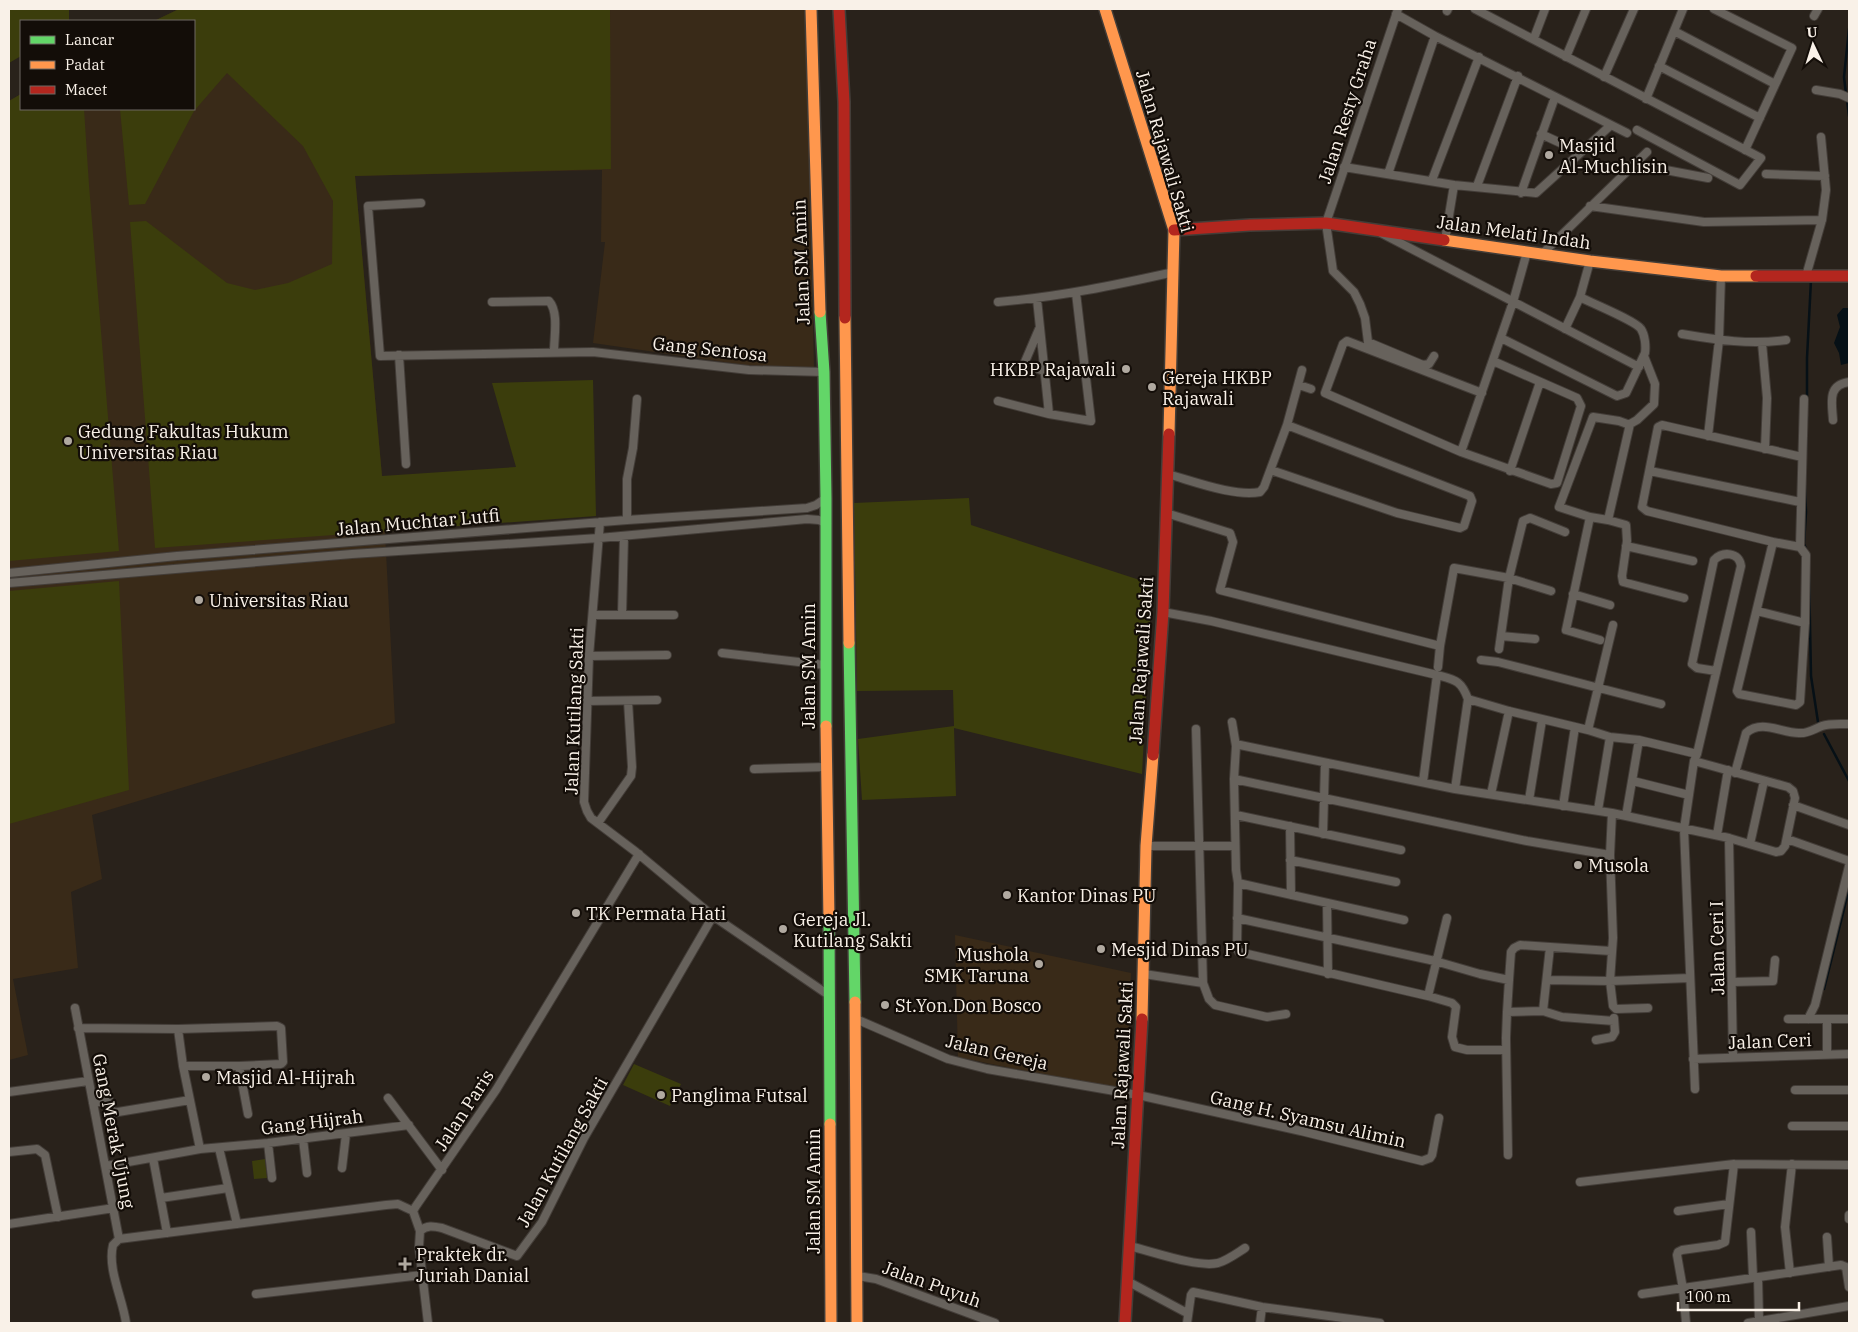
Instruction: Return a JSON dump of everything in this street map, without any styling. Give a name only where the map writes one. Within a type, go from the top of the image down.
[{"type":"main road","name":"Jalan SM Amin","points":[[811,9],[821,341],[824,372],[827,524],[824,665],[830,996],[831,1323]]},
{"type":"main road","points":[[839,9],[844,102],[844,334],[855,872],[857,1323]]},
{"type":"main road","name":"Jalan Rajawali Sakti","points":[[1105,9],[1174,230],[1163,612],[1146,846],[1144,974],[1125,1323]]},
{"type":"main road","name":"Jalan Melati Indah","points":[[1174,230],[1326,223],[1590,261],[1721,276],[1849,276]]},
{"type":"main road","points":[[826,641],[849,639]]},
{"type":"street","points":[[1474,9],[1534,38],[1566,57],[1761,158],[1740,185],[1637,130]]},
{"type":"street","points":[[1490,17],[1494,9]]},
{"type":"street","points":[[1534,38],[1545,9]]},
{"type":"street","points":[[1566,57],[1586,9]]},
{"type":"street","points":[[1604,77],[1634,9]]},
{"type":"street","points":[[1646,99],[1682,9]]},
{"type":"street","points":[[1714,9],[1792,48],[1745,150]]},
{"type":"street","points":[[1397,11],[1435,36],[1518,76],[1627,133]]},
{"type":"street","name":"Jalan Resty Graha","points":[[1326,223],[1397,11]]},
{"type":"street","points":[[1674,31],[1775,84]]},
{"type":"street","points":[[1388,174],[1435,36]]},
{"type":"street","points":[[1432,180],[1479,58]]},
{"type":"street","points":[[1659,66],[1760,118]]},
{"type":"street","points":[[1477,186],[1518,76]]},
{"type":"street","points":[[1816,90],[1840,94],[1849,98]]},
{"type":"street","points":[[1521,193],[1555,97]]},
{"type":"street","points":[[1344,167],[1454,184],[1536,194],[1611,125]]},
{"type":"street","points":[[1541,134],[1580,152]]},
{"type":"street","points":[[1806,276],[1822,220],[1826,190],[1821,137]]},
{"type":"street","points":[[1542,254],[1647,152]]},
{"type":"street","points":[[1634,164],[1708,178]]},
{"type":"street","points":[[1766,174],[1825,176]]},
{"type":"street","points":[[1445,240],[1454,184]]},
{"type":"street","name":"Gang Sentosa","points":[[421,203],[368,206],[380,356],[593,352],[749,370],[824,372]]},
{"type":"street","points":[[1590,206],[1704,222],[1822,220]]},
{"type":"street","points":[[1326,223],[1333,271],[1354,292],[1360,304],[1365,318],[1368,342],[1423,365],[1429,364],[1434,356]]},
{"type":"street","points":[[1378,232],[1639,367]]},
{"type":"street","points":[[1461,452],[1513,302],[1527,252]]},
{"type":"street","points":[[1565,329],[1580,297],[1590,261]]},
{"type":"street","points":[[998,302],[1076,293],[1174,272]]},
{"type":"street","points":[[1708,436],[1719,340],[1721,276]]},
{"type":"street","points":[[998,401],[1090,422],[1076,293]]},
{"type":"street","points":[[1501,338],[1617,396],[1622,396],[1626,393],[1644,356],[1646,346],[1641,329],[1632,322],[1580,297]]},
{"type":"street","points":[[1037,299],[1049,414]]},
{"type":"street","points":[[492,302],[549,301],[553,306],[554,313],[554,352]]},
{"type":"street","points":[[1040,327],[1024,364],[1044,371]]},
{"type":"street","points":[[1682,334],[1719,340],[1762,343],[1786,340]]},
{"type":"street","points":[[1482,393],[1347,341],[1343,344],[1325,393],[1461,452],[1510,471],[1551,484],[1557,483],[1581,406],[1577,398],[1493,361]]},
{"type":"street","points":[[1762,343],[1767,398],[1764,449]]},
{"type":"street","points":[[398,355],[406,464]]},
{"type":"street","points":[[1608,520],[1630,425],[1654,404],[1656,384],[1644,356]]},
{"type":"street","points":[[1167,474],[1238,492],[1250,494],[1260,492],[1271,470],[1287,424],[1302,370]]},
{"type":"street","points":[[1510,471],[1540,382]]},
{"type":"street","points":[[1832,420],[1832,396],[1834,390],[1841,383],[1849,382]]},
{"type":"street","points":[[1299,386],[1311,390]]},
{"type":"street","points":[[627,520],[627,479],[633,448],[637,399]]},
{"type":"street","points":[[1773,542],[1737,690],[1739,694],[1794,705],[1800,702],[1805,623],[1806,555],[1800,547],[1804,399]]},
{"type":"street","points":[[1630,425],[1593,417],[1559,507],[1590,517],[1626,525],[1622,582],[1684,598]]},
{"type":"street","points":[[1271,470],[1397,512],[1460,528],[1464,526],[1472,501],[1470,496],[1287,424]]},
{"type":"street","points":[[1800,547],[1773,542],[1644,509],[1642,506],[1658,426],[1663,425],[1802,458]]},
{"type":"street","points":[[1650,471],[1800,502]]},
{"type":"street","name":"Jalan Muchtar Lutfi","points":[[9,573],[177,556],[600,522],[807,508],[816,505],[826,498]]},
{"type":"street","points":[[1166,513],[1230,533],[1233,542],[1220,590],[1440,646]]},
{"type":"street","points":[[1590,517],[1566,630],[1600,640]]},
{"type":"street","points":[[1499,649],[1509,578],[1523,521],[1530,518],[1565,532]]},
{"type":"street","name":"Jalan Muchtar Lutfi","points":[[9,583],[352,554],[600,538],[806,519],[819,520],[827,524]]},
{"type":"street","name":"Jalan Kutilang Sakti","points":[[600,522],[589,656],[584,802],[586,811],[591,818],[639,854],[714,916],[830,996]]},
{"type":"street","points":[[622,615],[624,536]]},
{"type":"street","points":[[1626,546],[1693,561]]},
{"type":"street","points":[[1695,1089],[1684,828],[1696,758],[1741,566],[1738,558],[1734,555],[1718,555],[1714,560],[1692,664],[1697,668],[1716,671]]},
{"type":"street","points":[[1424,782],[1440,646],[1454,568],[1509,578],[1551,591]]},
{"type":"street","points":[[1573,594],[1610,605]]},
{"type":"street","points":[[1756,611],[1805,623]]},
{"type":"street","points":[[1163,612],[1438,671],[1458,681],[1464,687],[1468,699],[1455,789]]},
{"type":"street","points":[[593,616],[674,615]]},
{"type":"street","points":[[1588,730],[1613,624]]},
{"type":"street","points":[[1501,636],[1535,639]]},
{"type":"street","points":[[722,653],[824,665]]},
{"type":"street","points":[[589,656],[667,655]]},
{"type":"street","points":[[1481,660],[1498,662],[1662,704]]},
{"type":"street","points":[[1236,746],[1240,745],[1455,789],[1598,810],[1717,835],[1776,852],[1781,851],[1785,846],[1795,798],[1794,791],[1788,787],[1732,772],[1696,758],[1639,740],[1610,737],[1468,699]]},
{"type":"street","points":[[598,823],[631,776],[628,700]]},
{"type":"street","points":[[587,701],[657,700]]},
{"type":"street","points":[[1491,794],[1509,711]]},
{"type":"street","points":[[1529,800],[1542,720]]},
{"type":"street","points":[[1232,722],[1236,746],[1234,779],[1235,846],[1238,883],[1238,961]]},
{"type":"street","points":[[1717,835],[1732,772],[1746,732],[1756,726],[1766,726],[1799,733],[1823,726],[1849,724]]},
{"type":"street","points":[[1563,806],[1575,727]]},
{"type":"street","points":[[1196,729],[1203,983],[1208,999],[1215,1005],[1267,1017],[1286,1014]]},
{"type":"street","points":[[1598,810],[1610,737]]},
{"type":"street","points":[[1626,816],[1639,740]]},
{"type":"street","points":[[1323,834],[1325,763]]},
{"type":"street","points":[[754,769],[826,768]]},
{"type":"street","points":[[1234,779],[1527,841],[1610,855]]},
{"type":"street","points":[[1633,781],[1689,795]]},
{"type":"street","points":[[1750,844],[1764,781]]},
{"type":"street","points":[[1793,805],[1849,825]]},
{"type":"street","points":[[1596,1040],[1612,1037],[1615,1032],[1610,981],[1612,813]]},
{"type":"street","points":[[1236,815],[1401,850]]},
{"type":"street","points":[[1290,826],[1291,895]]},
{"type":"street","name":"Jalan Ceri I","points":[[1729,838],[1733,1057]]},
{"type":"street","points":[[1787,840],[1849,862]]},
{"type":"street","points":[[1146,846],[1235,846]]},
{"type":"street","name":"Jalan Paris","points":[[413,1211],[496,1090],[639,854]]},
{"type":"street","points":[[1290,860],[1396,882]]},
{"type":"street","points":[[1808,1019],[1814,1005],[1849,866]]},
{"type":"street","points":[[1238,883],[1404,920]]},
{"type":"street","points":[[1327,903],[1328,974]]},
{"type":"street","name":"Jalan Kutilang Sakti","points":[[420,1231],[424,1227],[431,1226],[442,1228],[517,1256],[542,1222],[584,1138],[714,916]]},
{"type":"street","points":[[1238,918],[1435,961],[1509,980]]},
{"type":"street","points":[[1428,996],[1447,918]]},
{"type":"street","points":[[1508,1155],[1506,1050],[1511,952],[1520,945],[1611,951]]},
{"type":"street","points":[[1543,1011],[1550,947]]},
{"type":"street","points":[[1239,952],[1428,996],[1456,1006],[1452,1037],[1455,1048],[1467,1050],[1506,1050]]},
{"type":"street","points":[[1733,982],[1773,981],[1775,960]]},
{"type":"street","points":[[1144,974],[1203,983]]},
{"type":"street","points":[[1547,980],[1610,981],[1690,978]]},
{"type":"street","name":"Gang Merak Ujung","points":[[75,1008],[119,1239]]},
{"type":"street","points":[[1614,1008],[1648,1008]]},
{"type":"street","points":[[1507,1012],[1543,1011],[1562,1017],[1614,1021]]},
{"type":"street","name":"Jalan Gereja","points":[[856,1019],[948,1059],[987,1069],[1138,1095]]},
{"type":"street","points":[[1788,1019],[1849,1019]]},
{"type":"street","points":[[1827,1019],[1827,1054]]},
{"type":"street","points":[[78,1028],[280,1027],[282,1063],[239,1066],[184,1066]]},
{"type":"street","points":[[178,1029],[200,1149]]},
{"type":"street","name":"Jalan Ceri","points":[[1693,1058],[1849,1054]]},
{"type":"street","points":[[239,1066],[248,1114]]},
{"type":"street","points":[[9,1092],[88,1080]]},
{"type":"street","points":[[1795,1090],[1849,1090]]},
{"type":"street","name":"Gang H. Syamsu Alimin","points":[[1138,1095],[1301,1131],[1422,1161],[1430,1158],[1432,1155],[1440,1118]]},
{"type":"street","points":[[388,1098],[442,1170]]},
{"type":"street","points":[[93,1103],[109,1100],[112,1113],[190,1100]]},
{"type":"street","name":"Gang Hijrah","points":[[106,1166],[200,1149],[303,1139],[409,1125]]},
{"type":"street","points":[[1792,1126],[1849,1126]]},
{"type":"street","points":[[342,1168],[346,1134]]},
{"type":"street","points":[[303,1139],[307,1173]]},
{"type":"street","points":[[268,1143],[272,1178]]},
{"type":"street","points":[[219,1148],[237,1224]]},
{"type":"street","points":[[9,1152],[37,1149],[45,1155],[58,1217]]},
{"type":"street","points":[[153,1158],[168,1233]]},
{"type":"street","points":[[1686,1323],[1677,1255],[1682,1250],[1723,1244],[1726,1239],[1734,1164]]},
{"type":"street","points":[[1580,1182],[1734,1164],[1849,1164]]},
{"type":"street","points":[[1790,1273],[1785,1227],[1792,1164]]},
{"type":"street","points":[[161,1198],[228,1188]]},
{"type":"street","points":[[126,1323],[111,1262],[112,1245],[119,1239],[398,1204],[413,1211],[420,1231],[419,1247],[428,1323]]},
{"type":"street","points":[[1678,1211],[1729,1204]]},
{"type":"street","points":[[9,1224],[114,1208]]},
{"type":"street","points":[[1751,1232],[1756,1277],[1754,1322],[1849,1306]]},
{"type":"street","points":[[1828,1237],[1829,1267]]},
{"type":"street","points":[[1129,1246],[1204,1264],[1218,1262],[1245,1248]]},
{"type":"street","points":[[1642,1294],[1844,1265],[1848,1274],[1849,1287]]},
{"type":"street","points":[[256,1294],[422,1275]]},
{"type":"street","name":"Jalan Puyuh","points":[[858,1276],[876,1279],[995,1323]]},
{"type":"street","points":[[1127,1281],[1187,1313]]},
{"type":"street","points":[[1187,1323],[1187,1313],[1193,1292],[1262,1307],[1380,1323]]},
{"type":"street","points":[[1260,1323],[1262,1307]]},
{"type":"shaded area","points":[[9,9],[69,9],[69,20],[20,20],[20,57],[9,63]]},
{"type":"shaded area","name":"Universitas Riau","points":[[179,9],[806,9],[814,368],[759,367],[593,343],[605,242],[601,242],[602,170],[355,176],[382,476],[395,723],[92,815],[102,879],[71,892],[78,968],[13,979],[28,1055],[9,1060],[9,101],[20,95],[20,110],[195,110],[195,20],[156,20]]},
{"type":"shaded area","points":[[179,9],[610,9],[611,169],[355,176],[382,476],[516,467],[492,383],[593,380],[596,516],[155,548],[130,222],[146,221],[227,283],[255,290],[288,283],[332,264],[333,201],[303,146],[227,73],[195,110],[195,20],[156,20]]},
{"type":"shaded area","points":[[20,95],[20,110],[84,110],[119,551],[9,561],[9,101]]},
{"type":"shaded area","points":[[120,110],[195,110],[145,204],[129,205]]},
{"type":"shaded area","points":[[1843,308],[1849,308],[1849,363],[1841,365],[1839,353],[1834,343],[1840,327],[1837,315]]},
{"type":"shaded area","points":[[969,498],[971,525],[1152,584],[1142,774],[954,728],[956,796],[862,800],[858,739],[954,726],[953,690],[857,691],[854,503]]},
{"type":"shaded area","points":[[119,581],[129,790],[9,824],[9,591]]},
{"type":"shaded area","points":[[955,935],[1131,973],[1127,1092],[958,1057]]},
{"type":"shaded area","name":"Panglima Futsal","points":[[634,1064],[681,1084],[670,1106],[623,1085]]},
{"type":"shaded area","points":[[265,1159],[267,1178],[254,1179],[252,1161]]},
{"type":"waterway","points":[[1846,94],[1844,77],[1849,29]]},
{"type":"waterway","points":[[1847,100],[1849,116]]},
{"type":"waterway","points":[[1807,399],[1811,280]]},
{"type":"waterway","points":[[1805,479],[1807,417]]},
{"type":"waterway","points":[[1805,485],[1804,544],[1807,551]]},
{"type":"waterway","points":[[1809,574],[1811,676],[1818,722]]},
{"type":"waterway","points":[[1824,734],[1849,781]]},
{"type":"waterway","points":[[1824,989],[1849,889]]},
{"type":"traffic: fast","points":[[820,312],[824,372],[826,498],[826,726]]},
{"type":"traffic: fast","points":[[849,643],[855,1002]]},
{"type":"traffic: fast","points":[[829,920],[830,1124]]},
{"type":"traffic: slow","points":[[811,9],[820,312]]},
{"type":"traffic: slow","points":[[1105,9],[1174,230],[1169,434]]},
{"type":"traffic: slow","points":[[1444,240],[1590,261],[1721,276],[1756,276]]},
{"type":"traffic: slow","points":[[845,318],[849,643]]},
{"type":"traffic: slow","points":[[826,726],[829,920]]},
{"type":"traffic: slow","points":[[1142,1019],[1146,846],[1153,755]]},
{"type":"traffic: slow","points":[[855,1002],[857,1323]]},
{"type":"traffic: slow","points":[[830,1124],[831,1323]]},
{"type":"traffic: jam","points":[[839,9],[844,102],[845,318]]},
{"type":"traffic: jam","points":[[1174,230],[1326,223],[1444,240]]},
{"type":"traffic: jam","points":[[1756,276],[1849,276]]},
{"type":"traffic: jam","points":[[1153,755],[1163,612],[1169,434]]},
{"type":"traffic: jam","points":[[1125,1323],[1142,1019]]},
{"type":"place","name":"Masjid Al-Muchlisin","points":[[1549,155]]},
{"type":"place","name":"HKBP Rajawali","points":[[1126,369]]},
{"type":"place","name":"Gereja HKBP Rajawali","points":[[1152,387]]},
{"type":"place","name":"Gedung Fakultas Hukum Universitas Riau","points":[[68,441]]},
{"type":"place","name":"Universitas Riau","points":[[199,600]]},
{"type":"place","name":"Musola","points":[[1578,865]]},
{"type":"place","name":"Kantor Dinas PU","points":[[1007,895]]},
{"type":"place","name":"TK Permata Hati","points":[[576,913]]},
{"type":"place","name":"Gereja Jl. Kutilang Sakti","points":[[783,929]]},
{"type":"place","name":"Mesjid Dinas PU","points":[[1101,949]]},
{"type":"place","name":"Mushola SMK Taruna","points":[[1039,964]]},
{"type":"place","name":"St.Yon.Don Bosco","points":[[885,1005]]},
{"type":"place","name":"Masjid Al-Hijrah","points":[[206,1077]]},
{"type":"place","name":"Panglima Futsal","points":[[661,1095]]},
{"type":"place","name":"Praktek dr. Juriah Danial","points":[[405,1264]]}]
